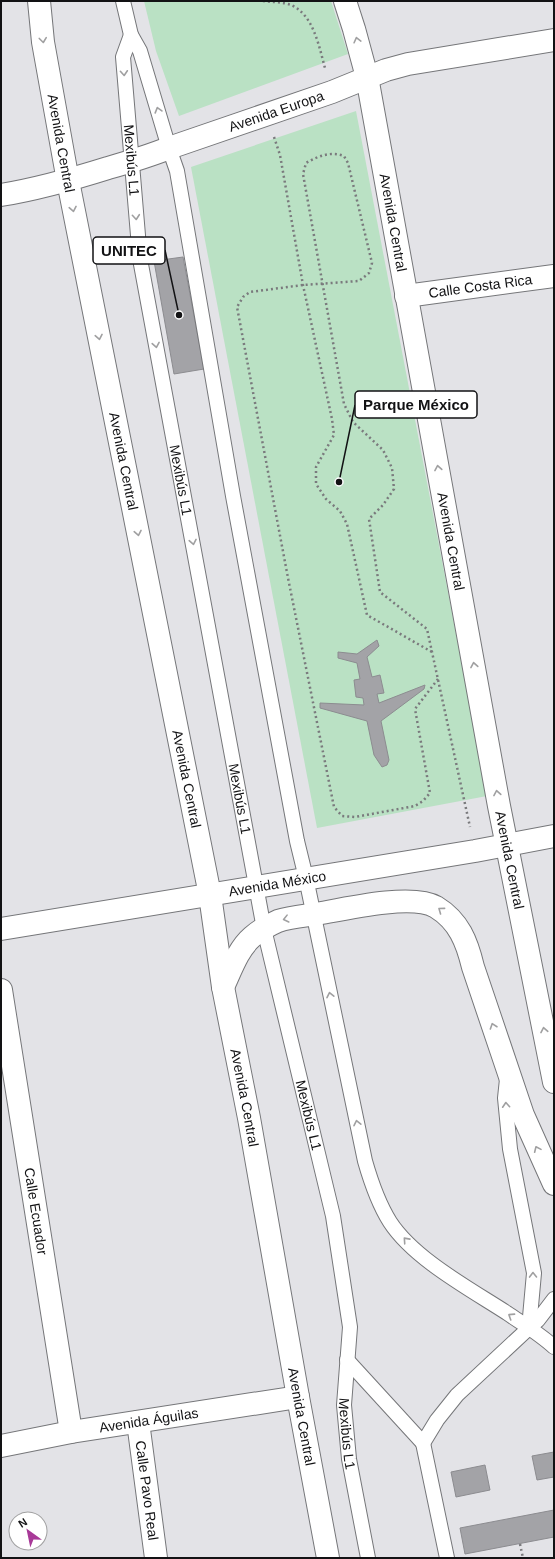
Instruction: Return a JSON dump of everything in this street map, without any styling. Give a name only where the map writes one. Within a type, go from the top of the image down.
[{"type":"main road","name":"Avenida Central","points":[[39,1],[43,42],[68,181],[210,895],[223,986],[249,1118],[328,1558]]},
{"type":"main road","name":"Avenida Central","points":[[344,1],[354,29],[367,77],[498,798],[554,1082]]},
{"type":"main road","name":"Avenida Europa","points":[[1,195],[42,188],[151,155],[267,113],[332,92],[367,77],[408,64],[554,40]]},
{"type":"main road","name":"Calle Costa Rica","points":[[406,296],[554,276]]},
{"type":"main road","name":"Avenida México","points":[[1,929],[508,846],[554,836]]},
{"type":"main road","points":[[223,986],[244,947],[252,937],[264,928],[278,921],[361,906],[400,902],[417,902],[435,906],[452,918],[461,930],[468,945],[473,967],[523,1115],[554,1184]]},
{"type":"main road","name":"Calle Ecuador","points":[[1,990],[71,1432]]},
{"type":"main road","name":"Avenida Águilas","points":[[1,1446],[71,1432],[298,1397]]},
{"type":"main road","name":"Calle Pavo Real","points":[[138,1422],[156,1558]]},
{"type":"lane","points":[[123,1],[131,36],[140,51],[169,148],[178,171],[233,496],[297,841],[306,878],[364,1160],[372,1185],[391,1224],[426,1260],[529,1328],[554,1347]]},
{"type":"lane","name":"Mexibús L1","points":[[131,36],[123,57],[140,259],[264,928],[333,1216],[350,1327],[344,1405],[349,1458],[368,1558]]},
{"type":"lane","points":[[508,1071],[505,1098],[510,1149],[534,1272],[529,1328]]},
{"type":"lane","points":[[423,1443],[437,1420],[457,1395],[538,1320],[554,1299]]},
{"type":"lane","points":[[347,1360],[423,1443],[446,1558]]},
{"type":"path","points":[[263,1],[291,5],[305,16],[314,30],[332,92]]},
{"type":"path","points":[[267,113],[280,155],[303,285],[332,419],[334,435],[316,467],[316,484],[326,499],[340,511],[347,524],[367,615],[432,652]]},
{"type":"path","points":[[438,679],[414,709],[430,793],[423,801],[415,806],[355,817],[342,816],[334,807],[288,578],[237,307],[243,297],[250,292],[303,285],[324,283],[359,281],[369,274],[372,263],[348,163],[344,156],[336,153],[317,157],[306,163],[303,174],[324,283],[344,404],[353,422],[383,450],[392,468],[394,489],[383,505],[369,519],[380,592],[427,629],[438,679],[475,851]]},
{"type":"path","points":[[520,1544],[523,1558]]},
{"type":"green space","points":[[144,1],[331,1],[348,54],[179,116],[156,51]]},
{"type":"green space","points":[[356,111],[487,796],[317,828],[191,167]]},
{"type":"building","points":[[183,257],[204,369],[174,374],[154,261]]},
{"type":"building","points":[[377,640],[379,646],[367,657],[372,677],[380,675],[384,693],[377,694],[379,703],[425,685],[424,689],[381,721],[389,760],[387,765],[382,767],[374,755],[367,721],[320,708],[320,703],[364,705],[363,698],[356,697],[354,680],[360,679],[357,663],[338,658],[338,652],[357,654]]},
{"type":"building","points":[[554,1452],[554,1477],[537,1480],[532,1456]]},
{"type":"building","points":[[485,1465],[490,1490],[456,1497],[451,1472]]},
{"type":"building","points":[[554,1510],[554,1537],[465,1554],[460,1528]]},
{"type":"place","name":"UNITEC","points":[[179,315]]},
{"type":"place","name":"Parque México","points":[[339,482]]}]
